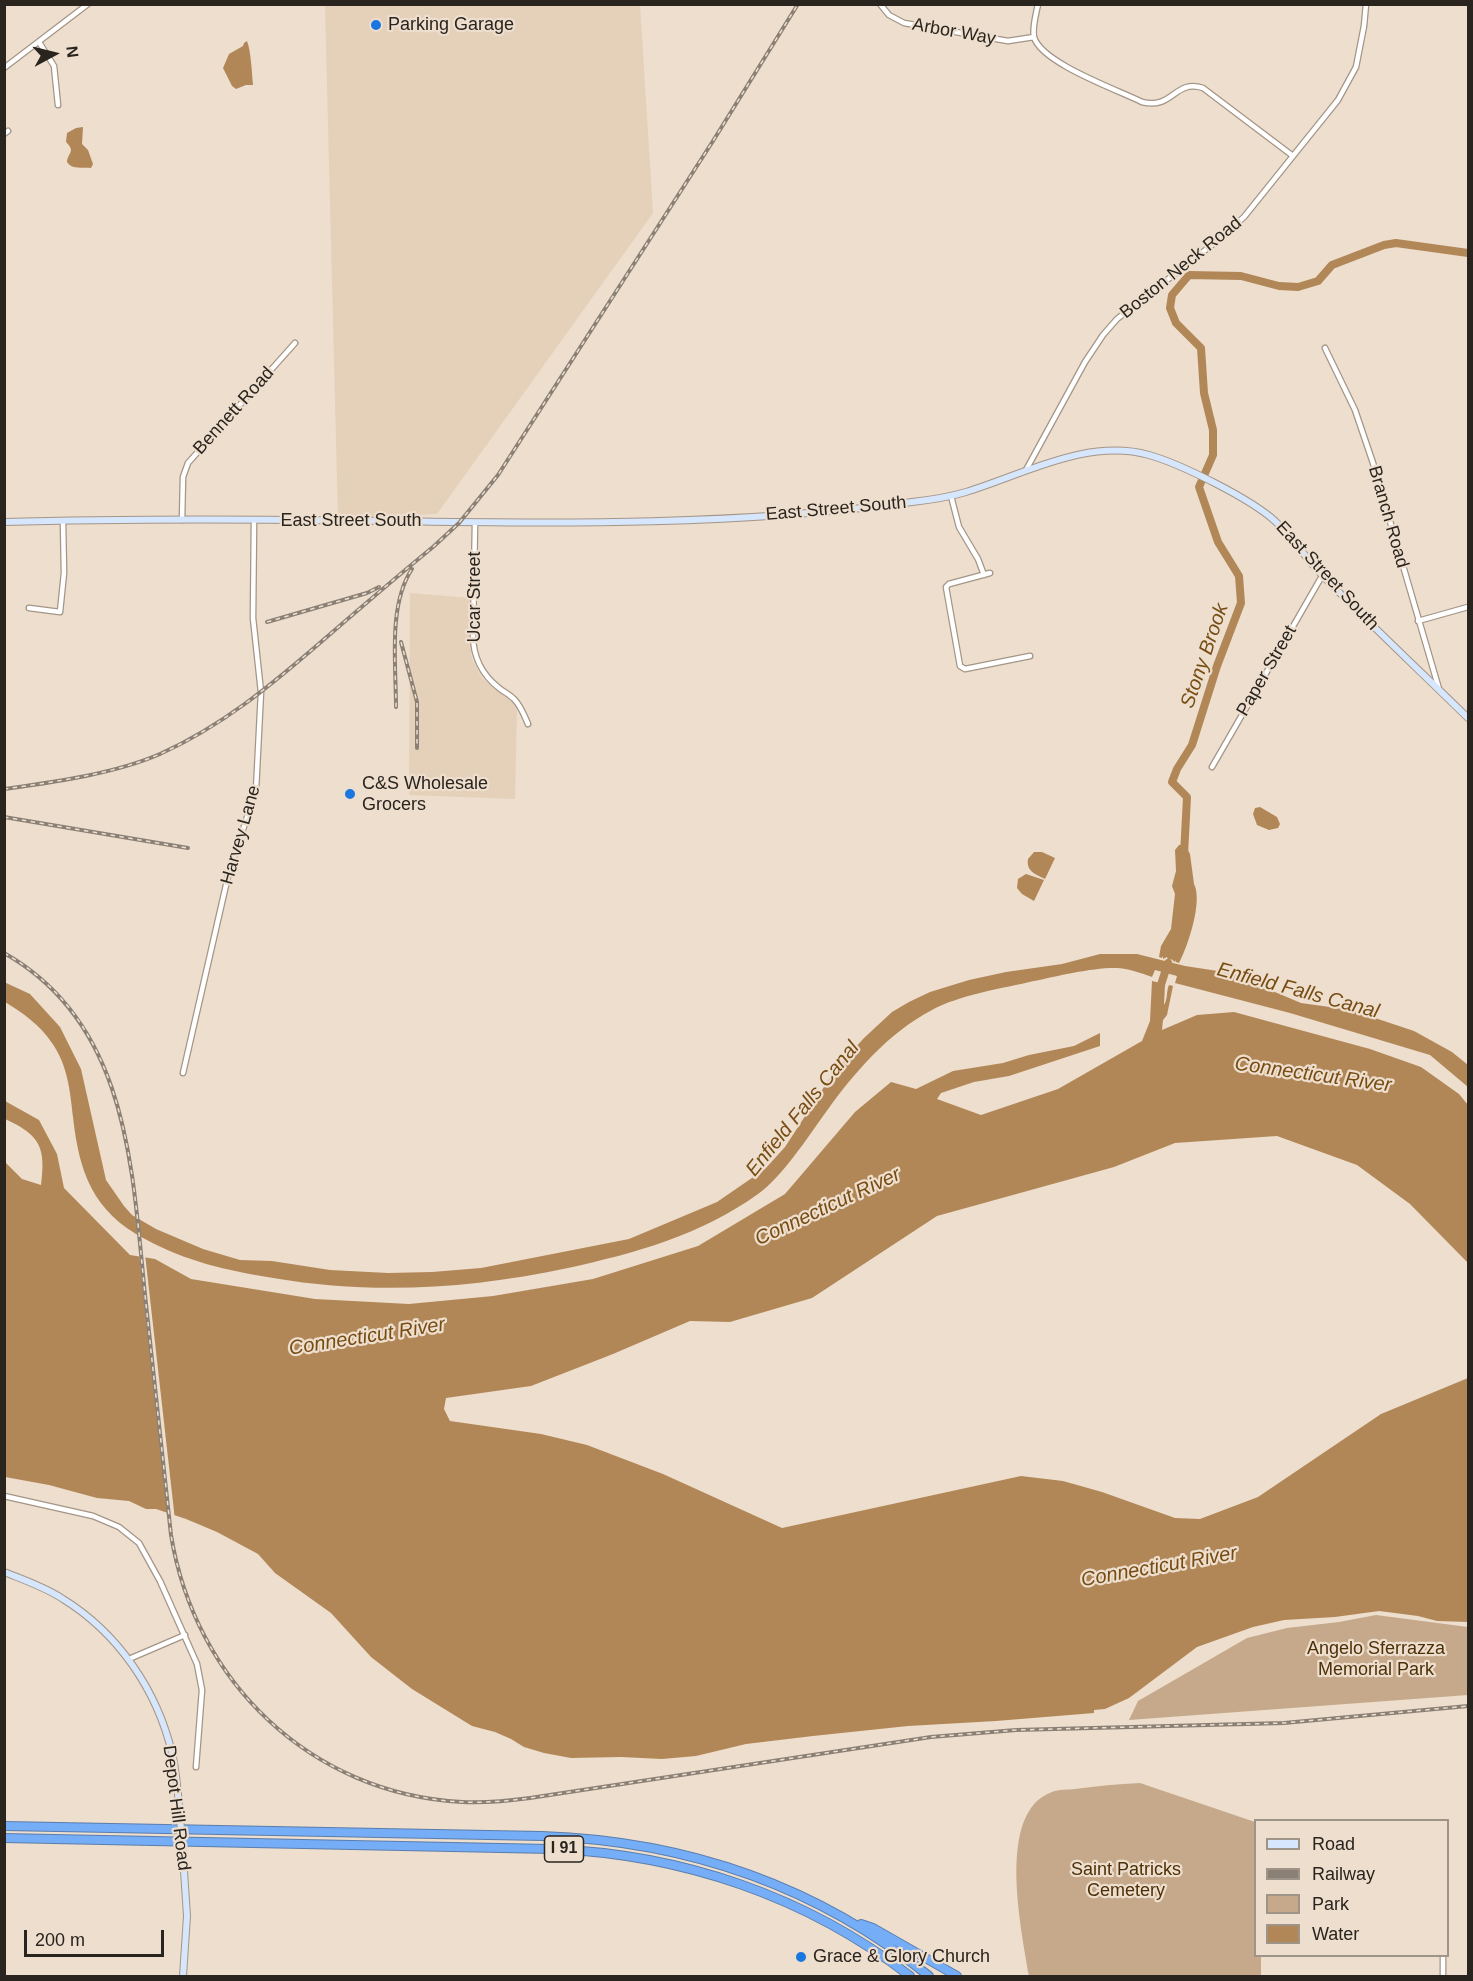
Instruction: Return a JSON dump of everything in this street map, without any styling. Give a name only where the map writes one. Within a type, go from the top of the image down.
[{"type":"highway","name":"I 91","points":[[4,1826],[530,1836],[604,1840],[673,1851],[730,1867],[785,1888],[854,1923],[895,1950],[929,1977]]},
{"type":"highway","name":"I 91","points":[[4,1838],[551,1849],[630,1856],[704,1872],[769,1894],[845,1932],[910,1977]]},
{"type":"highway","points":[[854,1923],[873,1928],[957,1977]]},
{"type":"main road","name":"East Street South","points":[[4,522],[182,520],[606,523],[711,520],[815,512],[951,496],[1076,455],[1104,450],[1135,452],[1171,463],[1234,494],[1273,519],[1322,576],[1468,718]]},
{"type":"main road","name":"Depot Hill Road","points":[[4,1572],[33,1583],[63,1599],[99,1627],[129,1659],[151,1695],[168,1737],[180,1817],[187,1916],[183,1977]]},
{"type":"street","points":[[4,68],[88,4]]},
{"type":"street","name":"Arbor Way","points":[[880,4],[889,15],[904,23],[1008,41],[1034,37]]},
{"type":"street","points":[[1038,4],[1034,37],[1042,50],[1056,62],[1142,102],[1159,104],[1180,89],[1191,85],[1203,88],[1293,156]]},
{"type":"street","name":"Boston Neck Road","points":[[1025,472],[1085,362],[1110,326],[1236,225],[1336,102],[1353,77],[1359,58],[1366,4]]},
{"type":"street","points":[[74,6],[78,12]]},
{"type":"street","points":[[39,42],[54,66],[58,105]]},
{"type":"street","name":"Bennett Road","points":[[182,520],[183,477],[188,462],[295,343]]},
{"type":"street","name":"Branch Road","points":[[1325,348],[1354,410],[1373,463],[1439,690]]},
{"type":"street","points":[[951,496],[959,527],[987,574],[947,585],[945,589],[960,667],[965,669],[1030,656]]},
{"type":"street","points":[[29,608],[60,612],[64,573],[63,521]]},
{"type":"street","name":"Harvey Lane","points":[[183,1073],[229,872],[256,790],[261,689],[253,612],[254,521]]},
{"type":"street","name":"Ucar Street","points":[[475,523],[473,635],[475,651],[485,673],[495,685],[513,698],[528,723]]},
{"type":"street","name":"Paper Street","points":[[1212,767],[1322,576]]},
{"type":"street","points":[[1418,621],[1468,608]]},
{"type":"street","points":[[4,1496],[93,1516],[119,1527],[139,1543],[148,1557],[197,1664],[201,1690],[196,1767]]},
{"type":"street","points":[[129,1659],[185,1635]]},
{"type":"street","points":[[1443,1957],[1443,1977]]},
{"type":"shaded area","points":[[325,5],[640,5],[653,213],[437,514],[338,519]]},
{"type":"shaded area","points":[[410,593],[470,598],[469,638],[472,659],[482,678],[512,702],[517,709],[515,799],[409,795]]},
{"type":"green space","name":"Angelo Sferrazza Memorial Park","points":[[1376,1615],[1468,1627],[1468,1695],[1129,1720],[1138,1701],[1247,1638],[1287,1628]]},
{"type":"green space","name":"Saint Patricks Cemetery","points":[[1140,1783],[1254,1822],[1254,1957],[1261,1957],[1261,1976],[1029,1976],[1016,1875],[1023,1823],[1034,1804],[1052,1792]]},
{"type":"water","points":[[247,41],[253,85],[236,89],[232,86],[223,68],[229,54]]},
{"type":"water","points":[[83,127],[82,144],[88,150],[93,164],[91,168],[75,167],[67,162],[71,150],[66,142],[67,133]]},
{"type":"water","points":[[1260,807],[1277,817],[1280,824],[1278,828],[1269,830],[1257,825],[1253,814],[1255,808]]},
{"type":"water","points":[[1179,845],[1185,845],[1190,854],[1197,901],[1190,935],[1179,963],[1176,960],[1175,962],[1168,960],[1167,957],[1163,959],[1163,956],[1159,957],[1161,946],[1171,929],[1175,894],[1172,886],[1176,871],[1175,850]]},
{"type":"water","points":[[1034,852],[1042,852],[1055,858],[1045,879],[1032,872],[1028,866],[1028,859]]},
{"type":"water","points":[[1026,874],[1044,880],[1034,901],[1017,888],[1018,879]]},
{"type":"water","points":[[1100,954],[1137,954],[1185,966],[1231,973],[1301,1003],[1351,1010],[1414,1031],[1452,1052],[1468,1065],[1468,1087],[1430,1055],[1290,1013],[1175,983],[1177,976],[1155,970],[1152,977],[1118,968],[1076,972],[968,996],[943,1005],[916,1019],[887,1042],[860,1069],[777,1177],[758,1194],[736,1208],[691,1231],[618,1256],[531,1275],[458,1285],[347,1287],[273,1278],[207,1264],[176,1254],[145,1239],[113,1216],[101,1203],[92,1188],[79,1155],[71,1098],[62,1061],[52,1043],[37,1025],[5,1002],[4,982],[30,994],[60,1027],[81,1069],[106,1180],[132,1215],[156,1229],[203,1249],[240,1260],[272,1261],[330,1270],[388,1273],[432,1272],[481,1268],[629,1239],[717,1202],[765,1169],[785,1147],[835,1070],[892,1012],[930,992],[969,980],[1062,964]]},
{"type":"water","name":"Connecticut River","points":[[1152,981],[1165,984],[1164,1005],[1169,985],[1173,986],[1162,1030],[1197,1015],[1234,1012],[1370,1049],[1421,1067],[1459,1094],[1468,1105],[1468,1263],[1410,1204],[1357,1165],[1277,1136],[1175,1143],[1114,1167],[937,1216],[812,1298],[730,1322],[690,1321],[531,1386],[446,1398],[444,1409],[450,1421],[541,1434],[587,1445],[663,1474],[782,1528],[1021,1476],[1063,1481],[1175,1518],[1200,1519],[1258,1497],[1381,1414],[1468,1378],[1468,1622],[1437,1621],[1379,1611],[1335,1617],[1284,1620],[1253,1627],[1197,1647],[1129,1698],[1105,1709],[1094,1710],[1094,1713],[908,1726],[813,1736],[746,1744],[696,1756],[662,1759],[571,1758],[524,1747],[495,1732],[472,1726],[412,1689],[371,1657],[331,1613],[275,1573],[258,1554],[217,1532],[186,1519],[156,1509],[146,1509],[129,1501],[97,1498],[49,1485],[5,1477],[4,1161],[22,1179],[41,1185],[42,1161],[38,1144],[33,1137],[5,1119],[5,1101],[39,1120],[57,1154],[64,1188],[130,1255],[155,1259],[191,1279],[315,1299],[409,1304],[493,1296],[593,1279],[698,1246],[785,1194],[855,1112],[891,1082],[916,1089],[953,1071],[1003,1063],[1074,1046],[1100,1033],[1100,1046],[1009,1076],[974,1082],[941,1093],[937,1099],[981,1115],[1058,1089],[1142,1041],[1150,1021]]},
{"type":"pier","points":[[139,1253],[145,1254],[175,1520],[168,1518]]},
{"type":"waterway","name":"Stony Brook","points":[[1184,855],[1187,797],[1172,782],[1192,745],[1217,666],[1241,603],[1239,576],[1218,542],[1199,487],[1213,455],[1213,430],[1204,393],[1201,348],[1176,323],[1170,308],[1172,295],[1189,275],[1241,276],[1279,286],[1298,287],[1318,281],[1332,265],[1384,245],[1396,243],[1468,253]]},
{"type":"waterway","name":"Stony Brook","points":[[1158,994],[1168,963]]},
{"type":"railway","points":[[4,789],[123,767],[160,754],[204,731],[245,704],[283,674],[459,523],[498,475],[713,141],[798,4]]},
{"type":"railway","points":[[396,707],[396,617],[404,584],[412,569]]},
{"type":"railway","points":[[267,622],[367,593],[379,587]]},
{"type":"railway","points":[[401,642],[417,702],[417,748]]},
{"type":"railway","points":[[4,817],[188,848]]},
{"type":"railway","points":[[4,953],[46,983],[78,1020],[101,1062],[118,1107],[129,1155],[136,1205],[171,1535],[184,1588],[205,1638],[234,1682],[269,1721],[310,1753],[356,1778],[407,1794],[462,1802],[496,1801],[530,1798],[931,1737],[1016,1730],[1284,1723],[1468,1706]]},
{"type":"place","name":"Parking Garage","points":[[376,25]]},
{"type":"place","name":"C&S Wholesale Grocers","points":[[350,794]]},
{"type":"place","name":"Grace & Glory Church","points":[[801,1957]]},
{"type":"water label","name":"Enfield Falls Canal","points":[[1298,991]]},
{"type":"water label","name":"Enfield Falls Canal","points":[[803,1109]]}]
